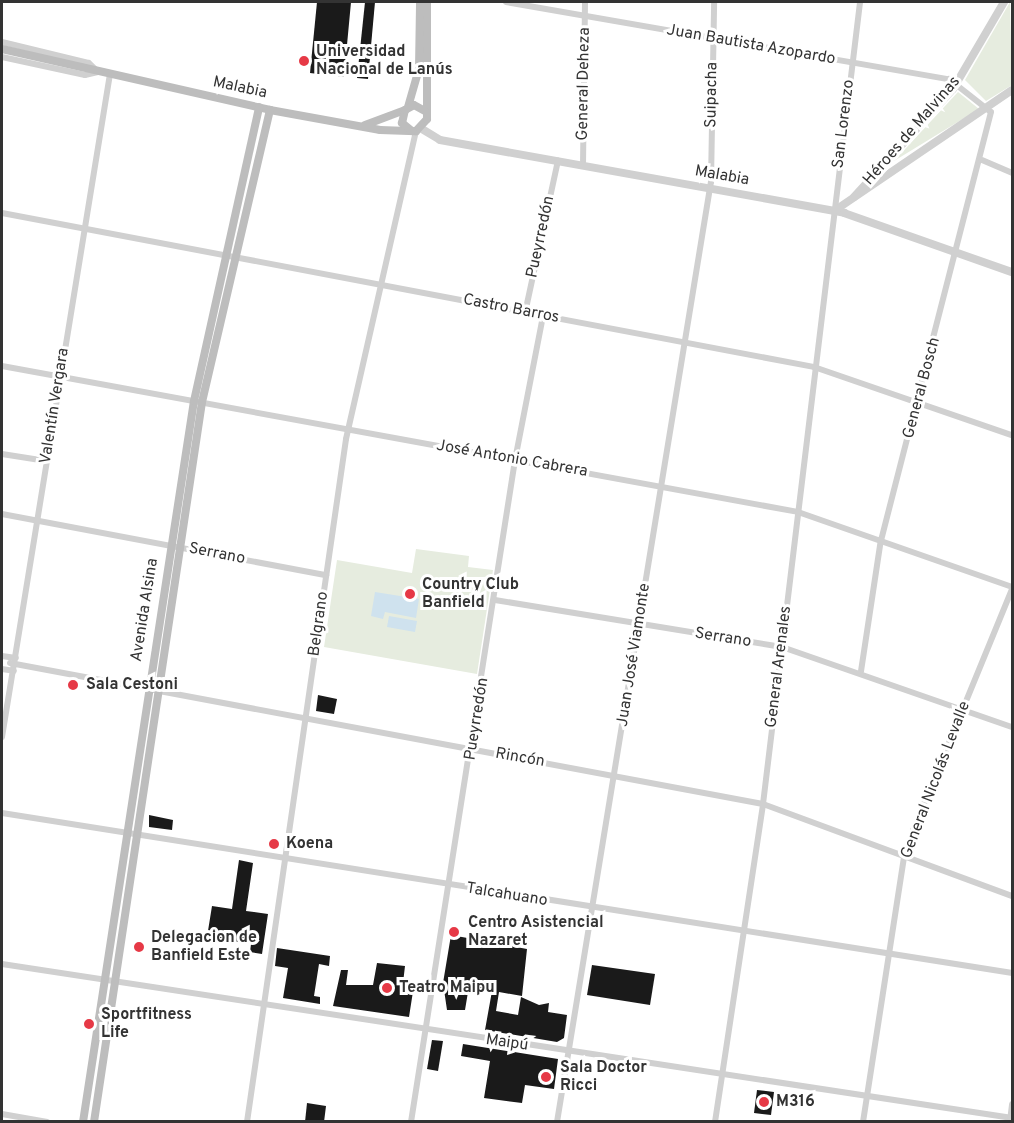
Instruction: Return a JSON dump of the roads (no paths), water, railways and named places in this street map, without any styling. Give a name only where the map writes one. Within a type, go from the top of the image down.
[{"type":"main road","points":[[420,2],[419,69],[402,123],[417,130],[425,111],[428,2]]},
{"type":"main road","name":"Malabia","points":[[2,49],[270,110],[361,126],[417,130]]},
{"type":"main road","name":"Avenida Alsina","points":[[83,1122],[131,836],[153,690],[170,545],[198,401],[231,254],[259,107]]},
{"type":"main road","points":[[361,126],[406,108],[425,111]]},
{"type":"main road","name":"Avenida Alsina","points":[[231,254],[270,110]]},
{"type":"main road","name":"Avenida Alsina","points":[[153,690],[180,547],[198,401]]},
{"type":"main road","name":"Avenida Alsina","points":[[94,1122],[115,984],[131,836]]},
{"type":"street","name":"Juan Bautista Azopardo","points":[[506,2],[852,62],[958,83],[987,107]]},
{"type":"street","name":"General Deheza","points":[[583,166],[585,2]]},
{"type":"street","name":"Suipacha","points":[[709,189],[714,2]]},
{"type":"street","name":"San Lorenzo","points":[[834,211],[860,2]]},
{"type":"street","name":"Héroes de Malvinas","points":[[854,197],[958,83],[1004,2]]},
{"type":"street","name":"Malabia","points":[[2,42],[89,63],[98,71]]},
{"type":"street","name":"Malabia","points":[[2,57],[85,75],[98,71]]},
{"type":"street","name":"Valentín Vergara","points":[[2,737],[110,74]]},
{"type":"street","name":"Héroes de Malvinas","points":[[834,211],[1012,90]]},
{"type":"street","name":"General Bosch","points":[[861,672],[881,539],[982,160],[992,119],[987,107]]},
{"type":"street","name":"Malabia","points":[[417,130],[440,140],[834,211],[1012,272]]},
{"type":"street","name":"Belgrano","points":[[248,1122],[348,429],[417,130]]},
{"type":"street","points":[[982,160],[1012,173]]},
{"type":"street","name":"Pueyrredón","points":[[525,312],[558,161]]},
{"type":"street","name":"Juan José Viamonte","points":[[557,1122],[662,487],[682,342],[709,189]]},
{"type":"street","name":"General Arenales","points":[[715,1122],[763,804],[834,211]]},
{"type":"street","name":"Castro Barros","points":[[2,213],[85,226],[814,367],[1012,435]]},
{"type":"street","name":"Pueyrredón","points":[[411,1122],[472,749],[514,460],[543,316]]},
{"type":"street","name":"José Antonio Cabrera","points":[[2,366],[798,512],[881,539],[1012,588]]},
{"type":"street","points":[[2,454],[46,460]]},
{"type":"street","name":"Serrano","points":[[2,514],[326,575]]},
{"type":"street","name":"General Nicolás Levalle","points":[[863,1122],[904,857],[1012,588]]},
{"type":"street","name":"Serrano","points":[[495,600],[782,647],[861,672],[1012,726]]},
{"type":"street","points":[[2,656],[14,664]]},
{"type":"street","points":[[2,669],[14,664]]},
{"type":"street","name":"Rincón","points":[[14,664],[763,804],[1012,896]]},
{"type":"street","name":"Talcahuano","points":[[2,813],[285,861],[1012,973]]},
{"type":"street","name":"Maipú","points":[[2,964],[265,1008],[568,1051],[1011,1119]]},
{"type":"street","points":[[1011,1119],[1012,1104]]},
{"type":"street","points":[[2,1114],[47,1122]]},
{"type":"water","points":[[375,592],[419,599],[416,618],[385,612],[383,619],[371,616]]},
{"type":"water","points":[[389,616],[417,621],[415,632],[387,627]]},
{"type":"place","name":"Universidad Nacional de Lanús","points":[[304,61]]},
{"type":"place","name":"Country Club Banfield","points":[[410,594]]},
{"type":"place","name":"Sala Cestoni","points":[[73,685]]},
{"type":"place","name":"Koena","points":[[274,844]]},
{"type":"place","name":"Centro Asistencial Nazaret","points":[[454,932]]},
{"type":"place","name":"Delegacion de Banfield Este","points":[[139,947]]},
{"type":"place","name":"Teatro Maipu","points":[[387,988]]},
{"type":"place","name":"Sportfitness Life","points":[[89,1024]]},
{"type":"place","name":"Sala Doctor Ricci","points":[[546,1077]]},
{"type":"place","name":"M316","points":[[764,1102]]}]
